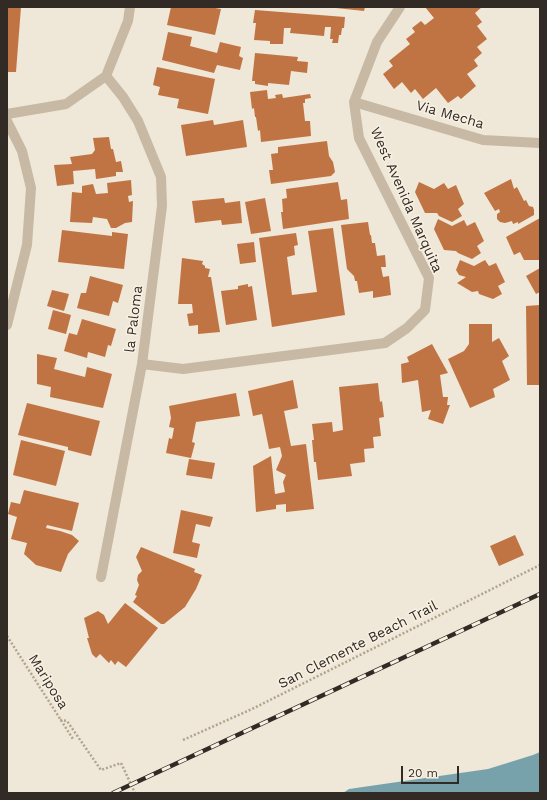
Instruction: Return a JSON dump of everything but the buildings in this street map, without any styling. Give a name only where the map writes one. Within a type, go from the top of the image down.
[{"type":"street","points":[[7,114],[66,104],[106,76],[128,21],[130,7]]},
{"type":"street","points":[[354,102],[377,42],[400,7]]},
{"type":"street","name":"la Paloma","points":[[101,577],[142,364],[162,206],[161,176],[138,121],[123,97],[106,76]]},
{"type":"street","name":"Via Mecha","points":[[354,102],[483,140],[540,143]]},
{"type":"street","name":"West Avenida Marquita","points":[[142,364],[183,369],[385,343],[407,328],[425,310],[429,278],[360,138],[354,102]]},
{"type":"street","points":[[7,121],[22,151],[31,188],[27,245],[7,325]]},
{"type":"path","name":"San Clemente Beach Trail","points":[[183,740],[252,709],[540,565]]},
{"type":"path","name":"Mariposa","points":[[7,636],[73,739]]},
{"type":"path","points":[[60,720],[67,721],[101,770],[121,764],[136,793]]},
{"type":"water","points":[[540,752],[540,793],[343,793],[349,789],[488,769]]},
{"type":"railway","points":[[113,793],[540,594]]}]
